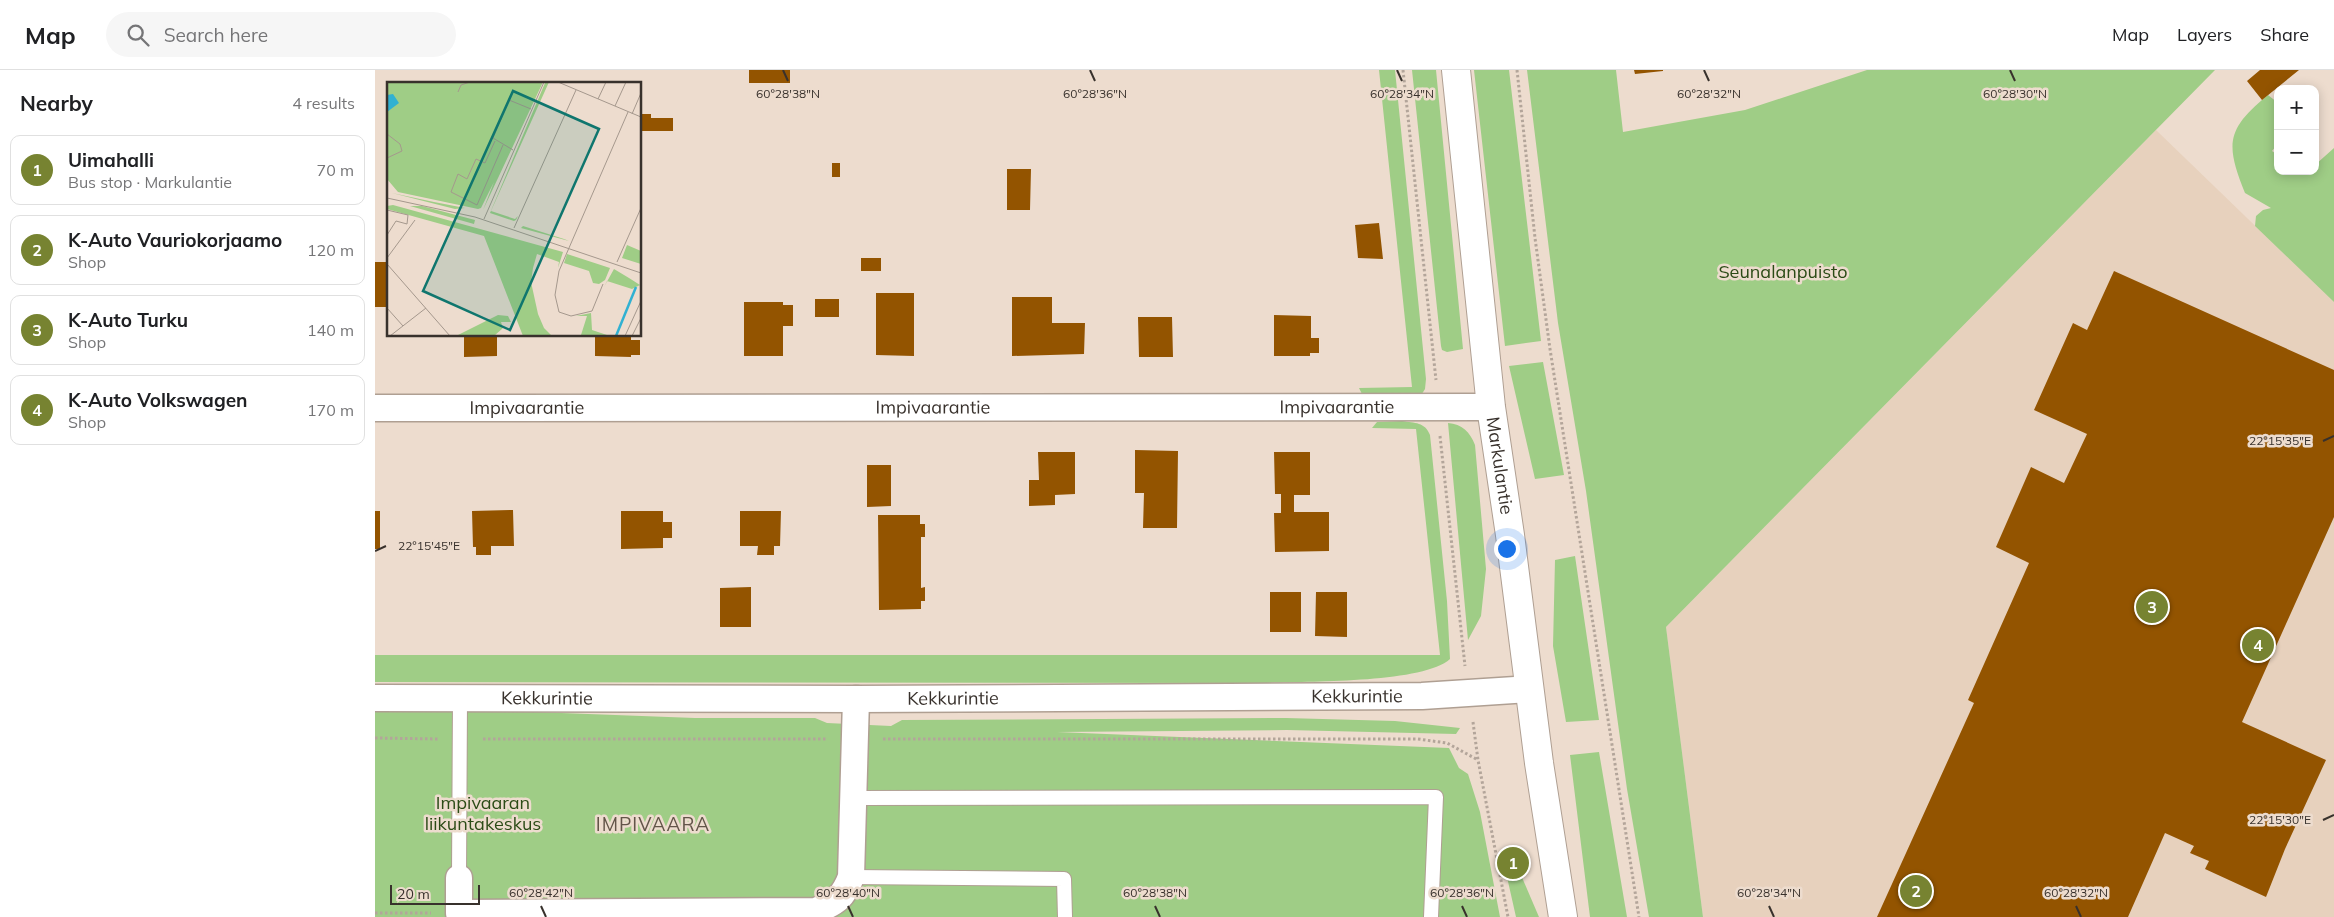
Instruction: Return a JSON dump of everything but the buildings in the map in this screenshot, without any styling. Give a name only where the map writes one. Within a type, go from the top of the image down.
[{"type":"main road","name":"Markulantie","points":[[1456,70],[1491,407],[1509,527],[1529,688],[1563,917]]},
{"type":"street","name":"Impivaarantie","points":[[375,408],[1491,407]]},
{"type":"street","name":"Kekkurintie","points":[[375,698],[856,699],[1422,696],[1529,688]]},
{"type":"street","points":[[459,878],[459,913],[816,911],[831,904],[845,894],[851,877],[856,699]]},
{"type":"lane","points":[[459,878],[460,699]]},
{"type":"lane","points":[[854,798],[1435,797],[1431,917]]},
{"type":"lane","points":[[851,877],[1064,879],[1065,917]]},
{"type":"path","points":[[1403,70],[1435,363],[1437,407],[1462,650]]},
{"type":"path","points":[[1517,70],[1535,238],[1550,349],[1639,917]]},
{"type":"path","points":[[375,738],[1419,739],[1447,743],[1478,760],[1508,917]]},
{"type":"path","points":[[375,913],[459,913]]},
{"type":"shaded area","points":[[2156,130],[2334,302],[2334,917],[1703,917],[1666,627]]},
{"type":"green space","points":[[1379,70],[1395,70],[1426,379],[1425,389],[1420,397],[1364,398],[1359,388],[1412,387]]},
{"type":"green space","points":[[1412,70],[1436,70],[1463,349],[1447,352],[1442,350],[1441,346]]},
{"type":"green space","points":[[1474,70],[1509,70],[1541,341],[1505,346]]},
{"type":"green space","name":"Seunalanpuisto","points":[[1527,70],[1616,70],[1623,132],[1745,110],[1867,70],[2215,70],[1666,627],[1703,917],[1649,917],[1627,789],[1586,491],[1558,323]]},
{"type":"green space","points":[[2268,95],[2274,100],[2274,149],[2272,151],[2274,152],[2274,175],[2319,175],[2319,161],[2334,148],[2334,302],[2255,226],[2256,216],[2263,210],[2271,208],[2245,193],[2233,150],[2233,139],[2237,129],[2254,107]]},
{"type":"green space","points":[[1543,362],[1564,475],[1535,479],[1509,366]]},
{"type":"green space","points":[[1402,421],[1422,425],[1430,435],[1447,601],[1450,659],[1436,667],[1415,673],[1361,680],[1262,683],[375,682],[375,655],[1440,655],[1416,429],[1372,428],[1377,422]]},
{"type":"green space","points":[[1448,423],[1457,425],[1465,430],[1471,436],[1475,445],[1486,569],[1481,616],[1468,640]]},
{"type":"green space","points":[[1575,556],[1599,720],[1566,722],[1553,646],[1555,560]]},
{"type":"green space","name":"Impivaaran liikuntakeskus","points":[[375,706],[695,718],[815,718],[827,723],[891,726],[902,720],[1286,718],[1395,721],[1460,728],[1456,734],[1287,730],[1057,732],[1449,748],[1459,768],[1468,774],[1480,812],[1500,917],[375,917]]},
{"type":"green space","points":[[1599,752],[1627,917],[1590,917],[1570,755]]},
{"type":"green space","points":[[1521,875],[1539,917],[1516,917],[1507,877]]},
{"type":"place","name":"K-Auto Turku","points":[[2152,607]]},
{"type":"place","name":"K-Auto Volkswagen","points":[[2258,645]]},
{"type":"place","name":"Uimahalli","points":[[1513,863]]},
{"type":"place","name":"K-Auto Vauriokorjaamo","points":[[1916,891]]},
{"type":"district","name":"IMPIVAARA","points":[[653,824]]}]
